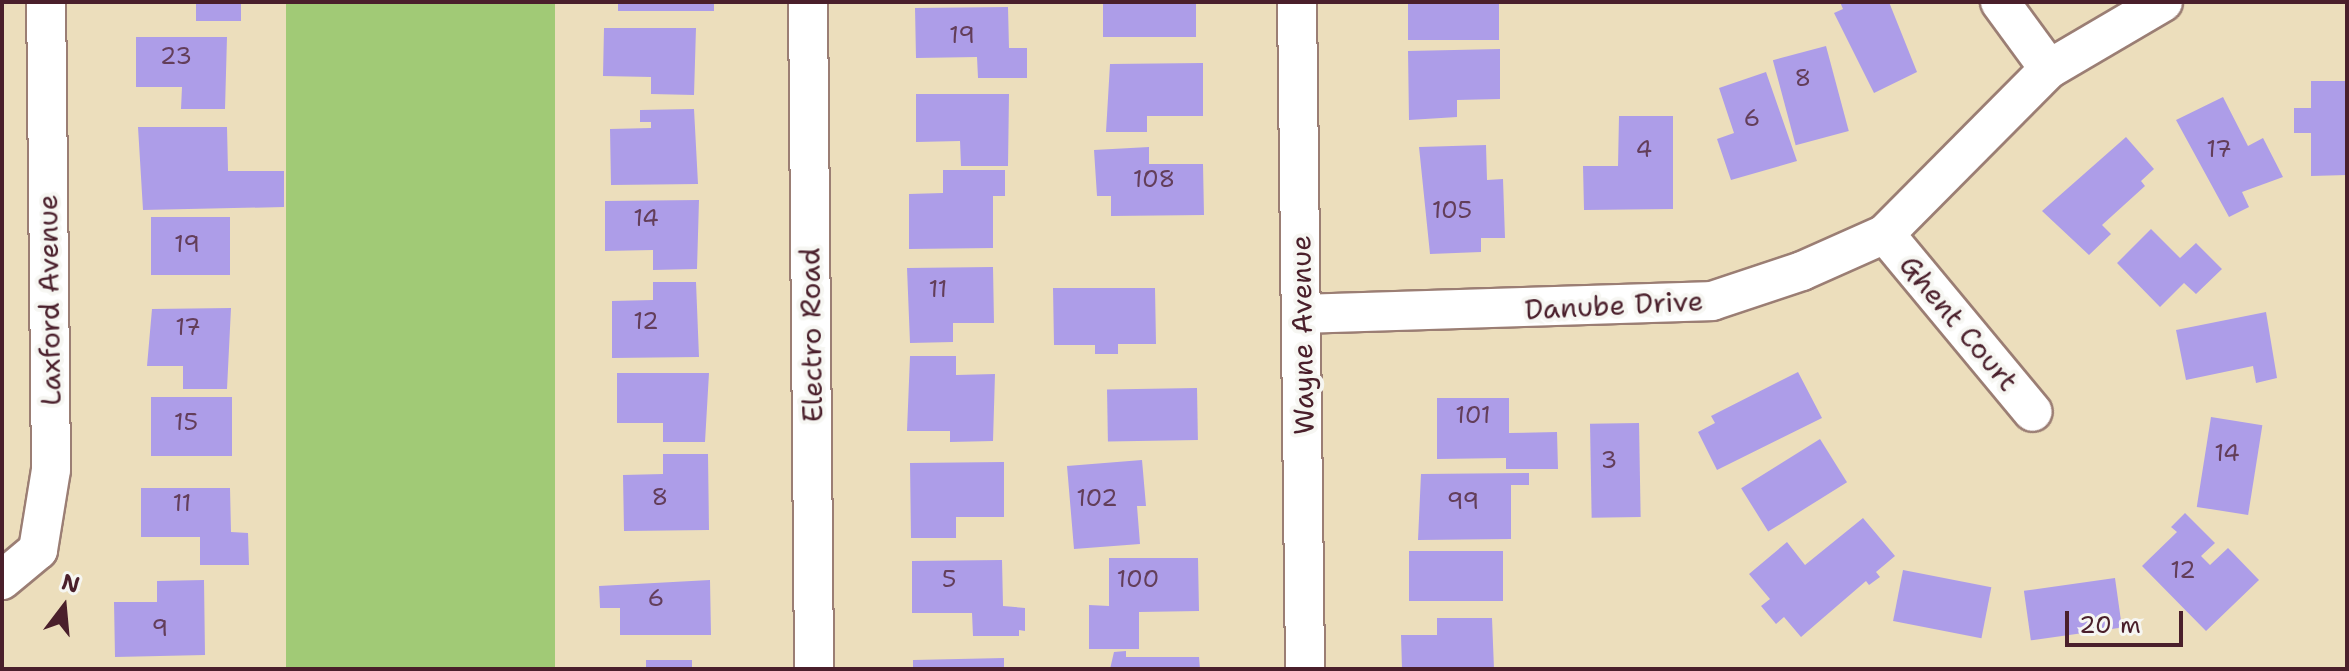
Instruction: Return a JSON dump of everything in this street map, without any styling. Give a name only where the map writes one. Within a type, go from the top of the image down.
[{"type":"street","name":"Laxford Avenue","points":[[2,580],[38,550],[51,470],[46,2]]},
{"type":"street","name":"Electro Road","points":[[808,2],[814,669]]},
{"type":"street","name":"Wayne Avenue","points":[[1297,2],[1305,669]]},
{"type":"street","points":[[2000,2],[2049,69]]},
{"type":"street","name":"Danube Drive","points":[[1303,314],[1712,301],[1802,271],[1885,234],[2049,69],[2163,2]]},
{"type":"street","name":"Ghent Court","points":[[1885,234],[2033,412]]},
{"type":"green space","points":[[286,2],[555,2],[555,669],[286,669]]},
{"type":"building","points":[[196,2],[241,2],[241,21],[196,21]]},
{"type":"building","points":[[618,2],[714,2],[714,11],[618,11]]},
{"type":"building","points":[[1103,2],[1196,2],[1196,37],[1103,37]]},
{"type":"building","points":[[1408,2],[1499,2],[1499,40],[1408,40]]},
{"type":"building","points":[[1840,2],[1889,2],[1917,72],[1874,93],[1834,13],[1843,9]]},
{"type":"building","points":[[1008,7],[1009,48],[1027,48],[1027,78],[978,78],[977,57],[916,58],[915,8]]},
{"type":"building","points":[[604,28],[696,28],[694,95],[651,94],[651,77],[603,76]]},
{"type":"building","points":[[136,37],[227,37],[225,109],[181,109],[182,87],[136,87]]},
{"type":"building","points":[[1826,46],[1849,131],[1796,145],[1773,60]]},
{"type":"building","points":[[1500,49],[1500,99],[1457,100],[1457,117],[1409,120],[1408,51]]},
{"type":"building","points":[[1203,63],[1203,116],[1147,116],[1147,132],[1106,132],[1110,64]]},
{"type":"building","points":[[1766,72],[1797,161],[1731,180],[1717,139],[1734,133],[1719,88]]},
{"type":"building","points":[[2311,81],[2347,81],[2347,175],[2311,176],[2311,133],[2294,133],[2294,108],[2311,108]]},
{"type":"building","points":[[916,94],[1009,94],[1008,166],[961,166],[960,141],[916,142]]},
{"type":"building","points":[[2223,97],[2248,146],[2263,138],[2283,177],[2242,192],[2249,207],[2229,217],[2176,120]]},
{"type":"building","points":[[694,109],[698,184],[611,185],[610,129],[651,128],[651,122],[640,122],[640,110]]},
{"type":"building","points":[[1619,116],[1673,116],[1673,209],[1584,210],[1583,166],[1618,166]]},
{"type":"building","points":[[138,127],[227,127],[228,171],[284,171],[284,207],[143,210]]},
{"type":"building","points":[[2126,137],[2154,169],[2141,181],[2145,186],[2102,225],[2111,234],[2089,255],[2042,211]]},
{"type":"building","points":[[1486,145],[1487,180],[1503,179],[1505,238],[1481,238],[1481,252],[1430,254],[1419,147]]},
{"type":"building","points":[[1149,147],[1149,164],[1203,164],[1204,215],[1111,216],[1111,196],[1097,196],[1094,150]]},
{"type":"building","points":[[943,170],[1005,170],[1005,196],[993,196],[993,248],[909,249],[909,194],[943,193]]},
{"type":"building","points":[[699,200],[697,269],[653,270],[653,250],[605,251],[605,201]]},
{"type":"building","points":[[151,217],[230,217],[230,275],[151,275]]},
{"type":"building","points":[[2151,229],[2180,258],[2196,243],[2222,269],[2196,294],[2184,283],[2160,307],[2117,263]]},
{"type":"building","points":[[993,267],[994,323],[953,323],[953,342],[910,343],[907,268]]},
{"type":"building","points":[[653,282],[696,282],[699,357],[612,358],[612,301],[653,300]]},
{"type":"building","points":[[1053,288],[1155,288],[1156,344],[1118,344],[1118,354],[1095,354],[1095,345],[1054,345]]},
{"type":"building","points":[[231,308],[227,389],[183,389],[183,366],[147,366],[152,309]]},
{"type":"building","points":[[2266,312],[2277,378],[2256,383],[2253,366],[2186,380],[2176,330]]},
{"type":"building","points":[[910,356],[956,356],[956,375],[995,374],[993,441],[950,442],[950,431],[907,431]]},
{"type":"building","points":[[1798,372],[1822,418],[1717,470],[1698,432],[1715,423],[1711,416]]},
{"type":"building","points":[[617,373],[709,373],[705,442],[663,442],[663,423],[617,423]]},
{"type":"building","points":[[1197,388],[1198,440],[1108,442],[1107,390]]},
{"type":"building","points":[[151,397],[232,397],[232,456],[151,456]]},
{"type":"building","points":[[1437,398],[1509,398],[1509,433],[1557,432],[1558,469],[1506,469],[1506,458],[1437,459]]},
{"type":"building","points":[[2211,417],[2262,425],[2248,515],[2197,507]]},
{"type":"building","points":[[1639,423],[1641,517],[1592,518],[1590,424]]},
{"type":"building","points":[[1820,439],[1847,482],[1768,532],[1741,488]]},
{"type":"building","points":[[663,454],[708,454],[709,530],[624,531],[623,475],[663,474]]},
{"type":"building","points":[[1142,460],[1146,506],[1137,506],[1140,544],[1074,549],[1067,466]]},
{"type":"building","points":[[1004,462],[1004,517],[956,517],[956,538],[911,538],[910,463]]},
{"type":"building","points":[[1529,473],[1529,485],[1511,485],[1511,539],[1418,540],[1421,474]]},
{"type":"building","points":[[141,488],[230,488],[231,532],[248,533],[249,565],[200,565],[200,537],[141,537]]},
{"type":"building","points":[[2185,513],[2215,543],[2201,556],[2210,565],[2228,548],[2259,580],[2206,631],[2142,566],[2177,532],[2171,527]]},
{"type":"building","points":[[1863,518],[1895,556],[1876,572],[1880,577],[1869,585],[1866,581],[1801,637],[1784,617],[1776,624],[1761,606],[1770,599],[1749,574],[1787,542],[1805,565]]},
{"type":"building","points":[[1409,551],[1503,551],[1503,601],[1409,601]]},
{"type":"building","points":[[1109,558],[1198,558],[1199,611],[1139,612],[1139,649],[1089,649],[1089,605],[1109,606]]},
{"type":"building","points":[[1002,560],[1003,606],[1025,608],[1025,631],[1019,630],[1019,636],[973,636],[972,613],[912,613],[912,561]]},
{"type":"building","points":[[1903,570],[1991,587],[1981,638],[1893,621]]},
{"type":"building","points":[[2115,578],[2122,628],[2031,640],[2024,591]]},
{"type":"building","points":[[204,580],[205,655],[115,657],[114,602],[157,602],[157,581]]},
{"type":"building","points":[[710,580],[711,635],[620,635],[620,608],[600,608],[599,586]]},
{"type":"building","points":[[1437,618],[1492,618],[1494,669],[1402,669],[1401,635],[1437,635]]},
{"type":"building","points":[[1126,651],[1126,657],[1199,657],[1200,669],[1110,669],[1114,652]]},
{"type":"building","points":[[1004,658],[1004,669],[913,669],[913,660]]},
{"type":"building","points":[[646,660],[692,660],[692,669],[646,669]]}]
